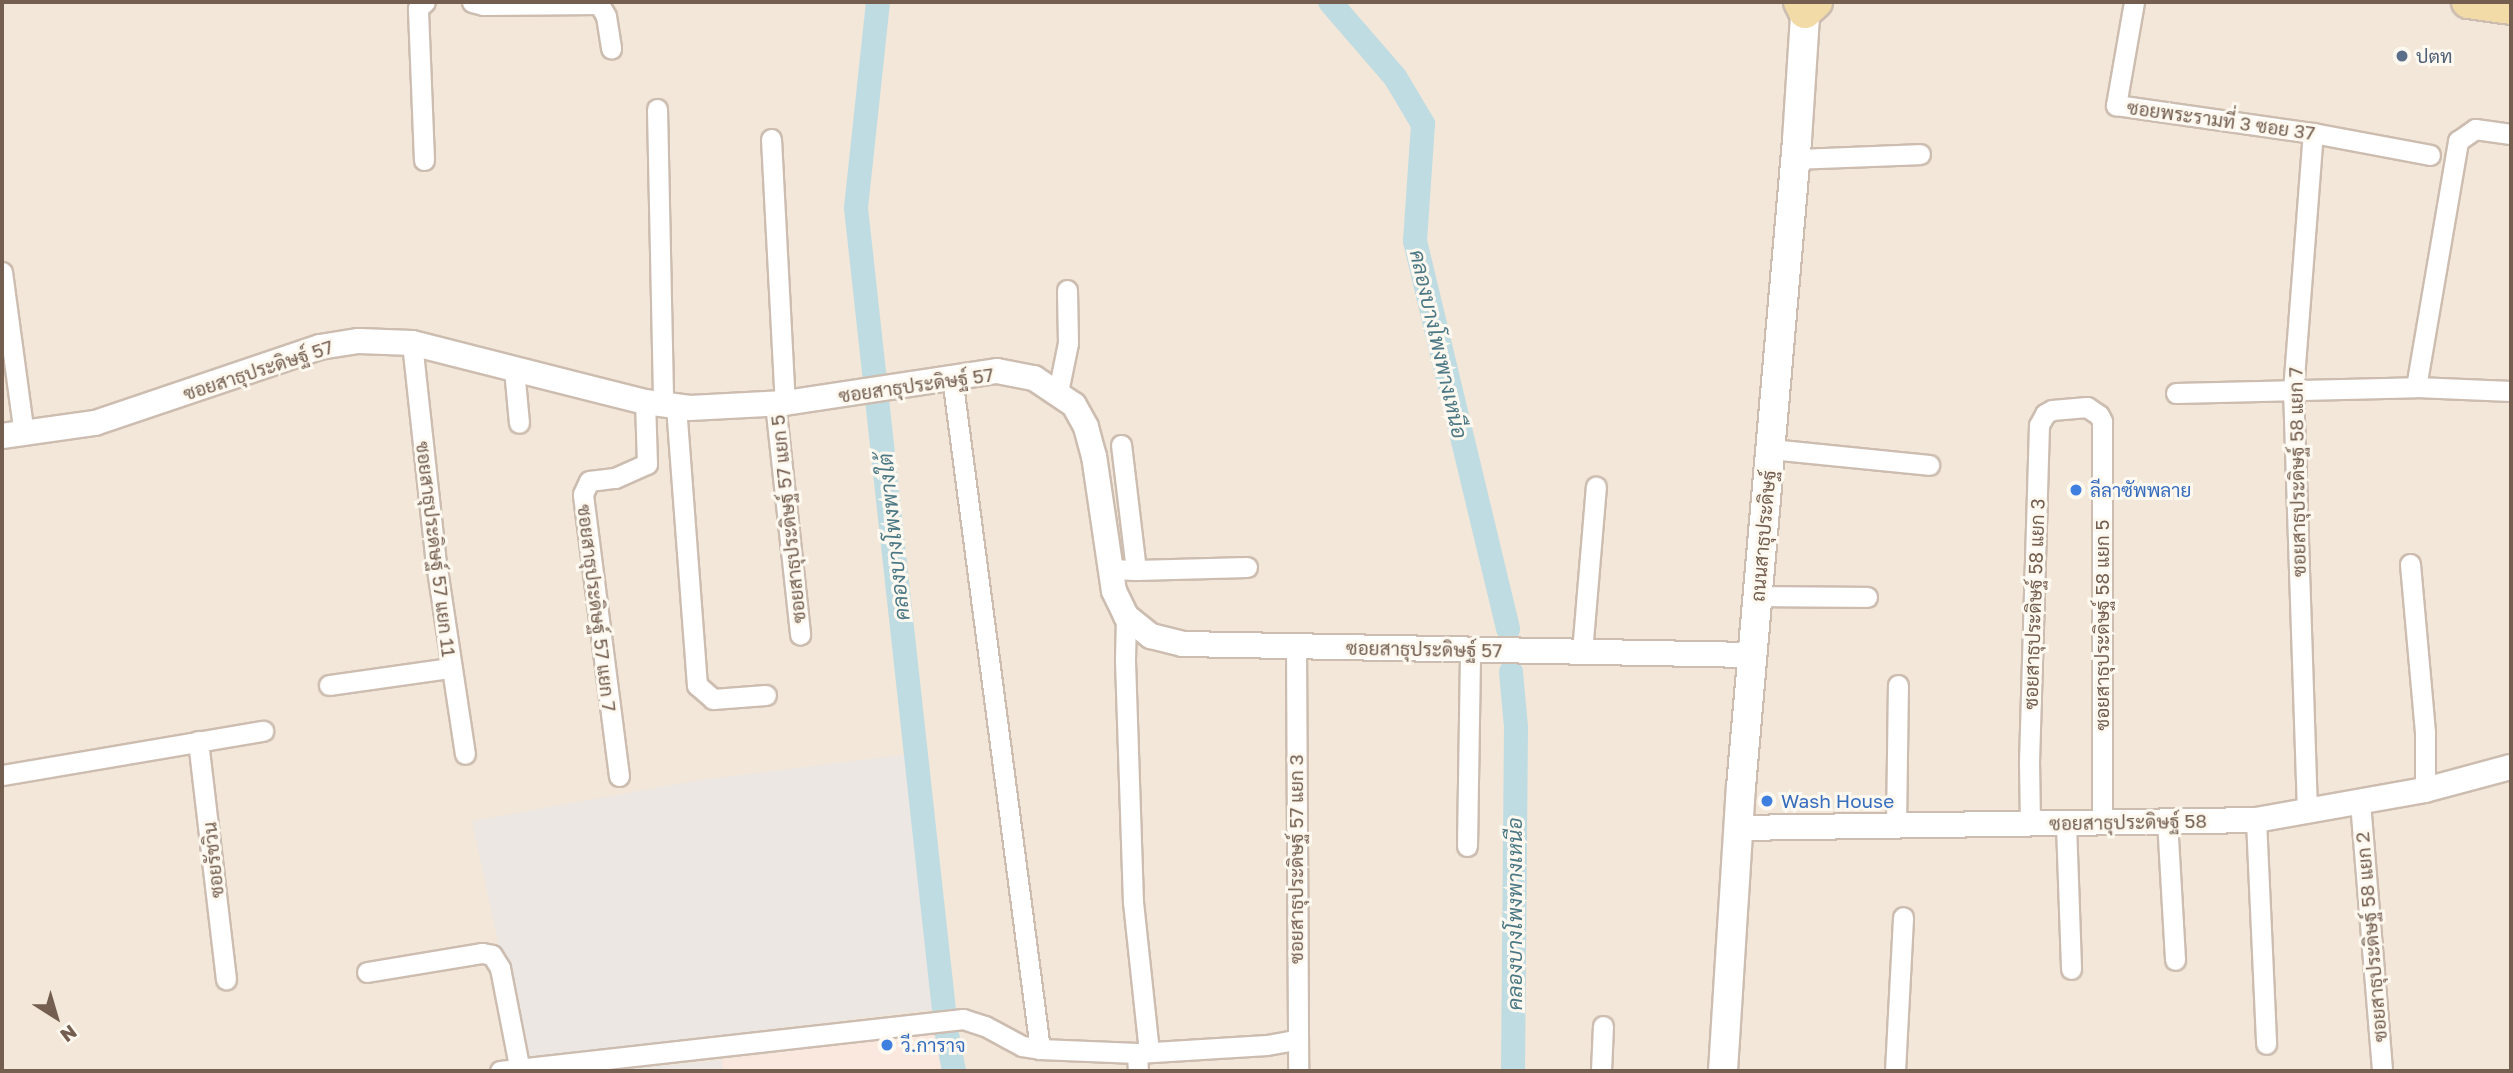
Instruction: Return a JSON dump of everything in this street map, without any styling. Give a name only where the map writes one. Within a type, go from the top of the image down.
[{"type":"main road","points":[[2469,2],[2511,8]]},
{"type":"main road","name":"ถนนสาธุประดิษฐ์","points":[[1723,1071],[1738,828],[1807,4]]},
{"type":"street","points":[[424,160],[418,8],[425,2]]},
{"type":"street","points":[[472,2],[483,5],[599,4],[606,16],[611,49]]},
{"type":"street","name":"ซอยพระรามที่ 3 ซอย 37","points":[[2134,2],[2116,105],[2313,133],[2430,155]]},
{"type":"street","points":[[657,109],[661,405],[697,685],[713,699],[766,695]]},
{"type":"street","points":[[2416,387],[2458,141],[2475,129],[2511,134]]},
{"type":"street","name":"ซอยสาธุประดิษฐ์ 58 แยก 7","points":[[2307,811],[2293,390],[2313,133]]},
{"type":"street","name":"ซอยสาธุประดิษฐ์ 57 แยก 5","points":[[771,139],[780,403],[800,635]]},
{"type":"street","points":[[1796,159],[1920,154]]},
{"type":"street","points":[[2,272],[13,435]]},
{"type":"street","points":[[1058,392],[1068,342],[1067,290]]},
{"type":"street","name":"ซอยสาธุประดิษฐ์ 57","points":[[13,435],[94,422],[320,347],[359,341],[412,343],[661,405],[780,403],[859,394],[952,377],[997,372],[1034,378],[1074,405],[1086,428],[1094,456],[1114,591],[1126,616],[1151,636],[1184,644],[1752,656]]},
{"type":"street","name":"ซอยสาธุประดิษฐ์ 57 แยก 11","points":[[412,343],[450,668],[465,754]]},
{"type":"street","points":[[514,369],[519,423]]},
{"type":"street","points":[[952,377],[1040,1049]]},
{"type":"street","points":[[2176,393],[2416,387],[2511,391]]},
{"type":"street","name":"ซอยสาธุประดิษฐ์ 57 แยก 7","points":[[619,776],[583,494],[589,481],[615,478],[647,464],[661,405]]},
{"type":"street","name":"ซอยสาธุประดิษฐ์ 58 แยก 5","points":[[2072,408],[2087,407],[2094,410],[2102,421],[2102,823]]},
{"type":"street","name":"ซอยสาธุประดิษฐ์ 58 แยก 3","points":[[2030,824],[2029,762],[2039,425],[2045,414],[2052,410],[2072,408]]},
{"type":"street","points":[[1121,445],[1136,570]]},
{"type":"street","points":[[1770,449],[1929,465]]},
{"type":"street","points":[[1582,652],[1596,487]]},
{"type":"street","points":[[2410,564],[2425,733],[2425,790]]},
{"type":"street","points":[[1109,569],[1247,568]]},
{"type":"street","points":[[1757,596],[1867,597]]},
{"type":"street","points":[[1126,616],[1125,662],[1133,902],[1141,1059]]},
{"type":"street","name":"ซอยสาธุประดิษฐ์ 57 แยก 3","points":[[1296,646],[1298,1071]]},
{"type":"street","points":[[1467,846],[1470,650]]},
{"type":"street","points":[[329,685],[450,668]]},
{"type":"street","points":[[1896,826],[1898,685]]},
{"type":"street","points":[[2,775],[264,731]]},
{"type":"street","name":"ซอยรัชวิน","points":[[198,741],[226,979]]},
{"type":"street","name":"ซอยสาธุประดิษฐ์ 58","points":[[1738,828],[2256,820],[2425,790],[2511,767]]},
{"type":"street","name":"ซอยสาธุประดิษฐ์ 58 แยก 2","points":[[2360,802],[2382,1071]]},
{"type":"street","points":[[2167,820],[2175,960]]},
{"type":"street","points":[[2256,820],[2266,1044]]},
{"type":"street","points":[[2066,824],[2071,969]]},
{"type":"street","points":[[1895,1071],[1903,917]]},
{"type":"street","points":[[367,972],[482,953],[492,955],[500,968],[509,1071],[963,1019],[985,1026],[1023,1046],[1141,1059],[1296,1040]]},
{"type":"street","points":[[1601,1071],[1603,1026]]},
{"type":"shaded area","points":[[2,2],[2511,2],[2511,1071],[2,1071]]},
{"type":"shaded area","points":[[910,754],[937,1009],[523,1059],[472,821],[694,781]]},
{"type":"shaded area","name":"วี.การาจ","points":[[941,1031],[947,1071],[723,1071],[722,1060]]},
{"type":"shaded area","points":[[722,1060],[723,1071],[609,1071]]},
{"type":"waterway","name":"คลองบางโพงพางใต้","points":[[878,2],[856,208],[946,1029],[954,1071]]},
{"type":"waterway","name":"คลองบางโพงพางเหนือ","points":[[1330,2],[1395,77],[1423,124],[1415,241],[1508,629]]},
{"type":"waterway","name":"คลองบางโพงพางเหนือ","points":[[1511,672],[1516,727],[1513,1071]]},
{"type":"place","name":"ปตท","points":[[2402,56]]},
{"type":"place","name":"ลีลาซัพพลาย","points":[[2076,490]]},
{"type":"place","name":"Wash House","points":[[1767,801]]},
{"type":"place","name":"วี.การาจ","points":[[887,1045]]}]
